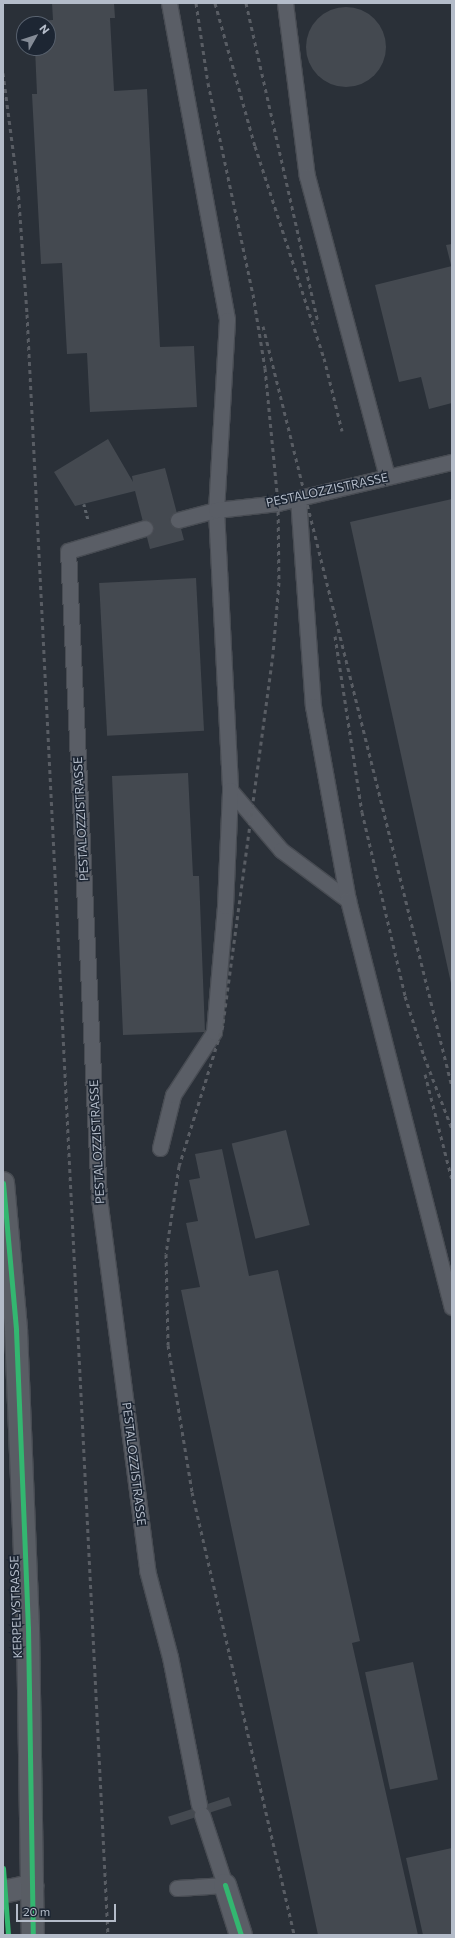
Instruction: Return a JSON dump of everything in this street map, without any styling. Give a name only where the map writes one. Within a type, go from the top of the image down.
[{"type":"main road","name":"KERPELYSTRASSE","points":[[3,1183],[9,1330],[28,1628],[34,1935]]},
{"type":"street","name":"PESTALOZZISTRASSE","points":[[225,1885],[241,1935]]},
{"type":"street","points":[[3,1892],[32,1886]]},
{"type":"lane","points":[[160,1148],[173,1095],[214,1032],[225,906],[230,790],[216,510],[227,320],[169,3]]},
{"type":"lane","points":[[285,3],[307,176],[387,477]]},
{"type":"lane","name":"PESTALOZZISTRASSE","points":[[178,520],[216,510],[298,498],[452,462]]},
{"type":"lane","points":[[298,498],[313,706],[348,900],[452,1307]]},
{"type":"lane","name":"PESTALOZZISTRASSE","points":[[145,528],[68,551],[99,1198],[147,1570],[170,1657],[201,1810],[225,1885]]},
{"type":"lane","points":[[230,790],[281,850],[348,900]]},
{"type":"lane","points":[[177,1888],[225,1885]]},
{"type":"building","points":[[52,3],[114,3],[115,18],[110,18],[114,91],[147,89],[160,347],[194,346],[197,407],[90,412],[87,353],[67,354],[62,263],[41,264],[32,94],[37,94],[35,56],[56,56],[56,16],[53,16]]},
{"type":"building","points":[[346,7],[361,10],[374,19],[383,32],[386,47],[383,62],[374,75],[361,84],[346,87],[331,84],[318,75],[309,62],[306,47],[309,32],[318,19],[331,10]]},
{"type":"building","points":[[452,244],[452,265],[451,265],[446,245]]},
{"type":"building","points":[[452,266],[452,403],[429,409],[421,377],[399,382],[375,285]]},
{"type":"building","points":[[108,439],[133,482],[132,476],[165,468],[184,540],[150,549],[135,491],[75,506],[54,472]]},
{"type":"building","points":[[452,499],[452,983],[451,983],[350,522]]},
{"type":"building","points":[[196,578],[204,731],[107,736],[99,583]]},
{"type":"building","points":[[188,773],[193,876],[199,876],[205,1032],[123,1035],[112,776]]},
{"type":"building","points":[[286,1130],[310,1225],[255,1239],[232,1144]]},
{"type":"building","points":[[222,1149],[249,1276],[278,1270],[360,1641],[352,1643],[418,1935],[318,1935],[181,1290],[200,1287],[186,1223],[198,1221],[189,1180],[200,1178],[195,1154]]},
{"type":"building","points":[[413,1662],[438,1779],[390,1790],[365,1672]]},
{"type":"building","points":[[229,1797],[232,1806],[171,1825],[168,1817]]},
{"type":"building","points":[[452,1848],[452,1935],[423,1935],[406,1858]]},
{"type":"railway","points":[[196,3],[208,83],[253,294],[265,368],[278,503],[279,582],[273,654],[223,1025],[179,1166],[166,1254],[168,1345],[192,1492],[294,1935]]},
{"type":"railway","points":[[215,3],[255,146],[324,358],[342,431]]},
{"type":"railway","points":[[246,3],[318,323]]},
{"type":"railway","points":[[3,73],[18,188],[27,314],[108,1935]]},
{"type":"railway","points":[[263,326],[452,1087]]},
{"type":"railway","points":[[335,636],[362,812],[405,996],[424,1056],[452,1129]]},
{"type":"railway","points":[[425,1074],[452,1180]]},
{"type":"cycle path","points":[[3,1183],[16,1330],[28,1628],[33,1935]]},
{"type":"cycle path","points":[[3,1868],[8,1935]]},
{"type":"cycle path","points":[[225,1885],[241,1935]]}]
